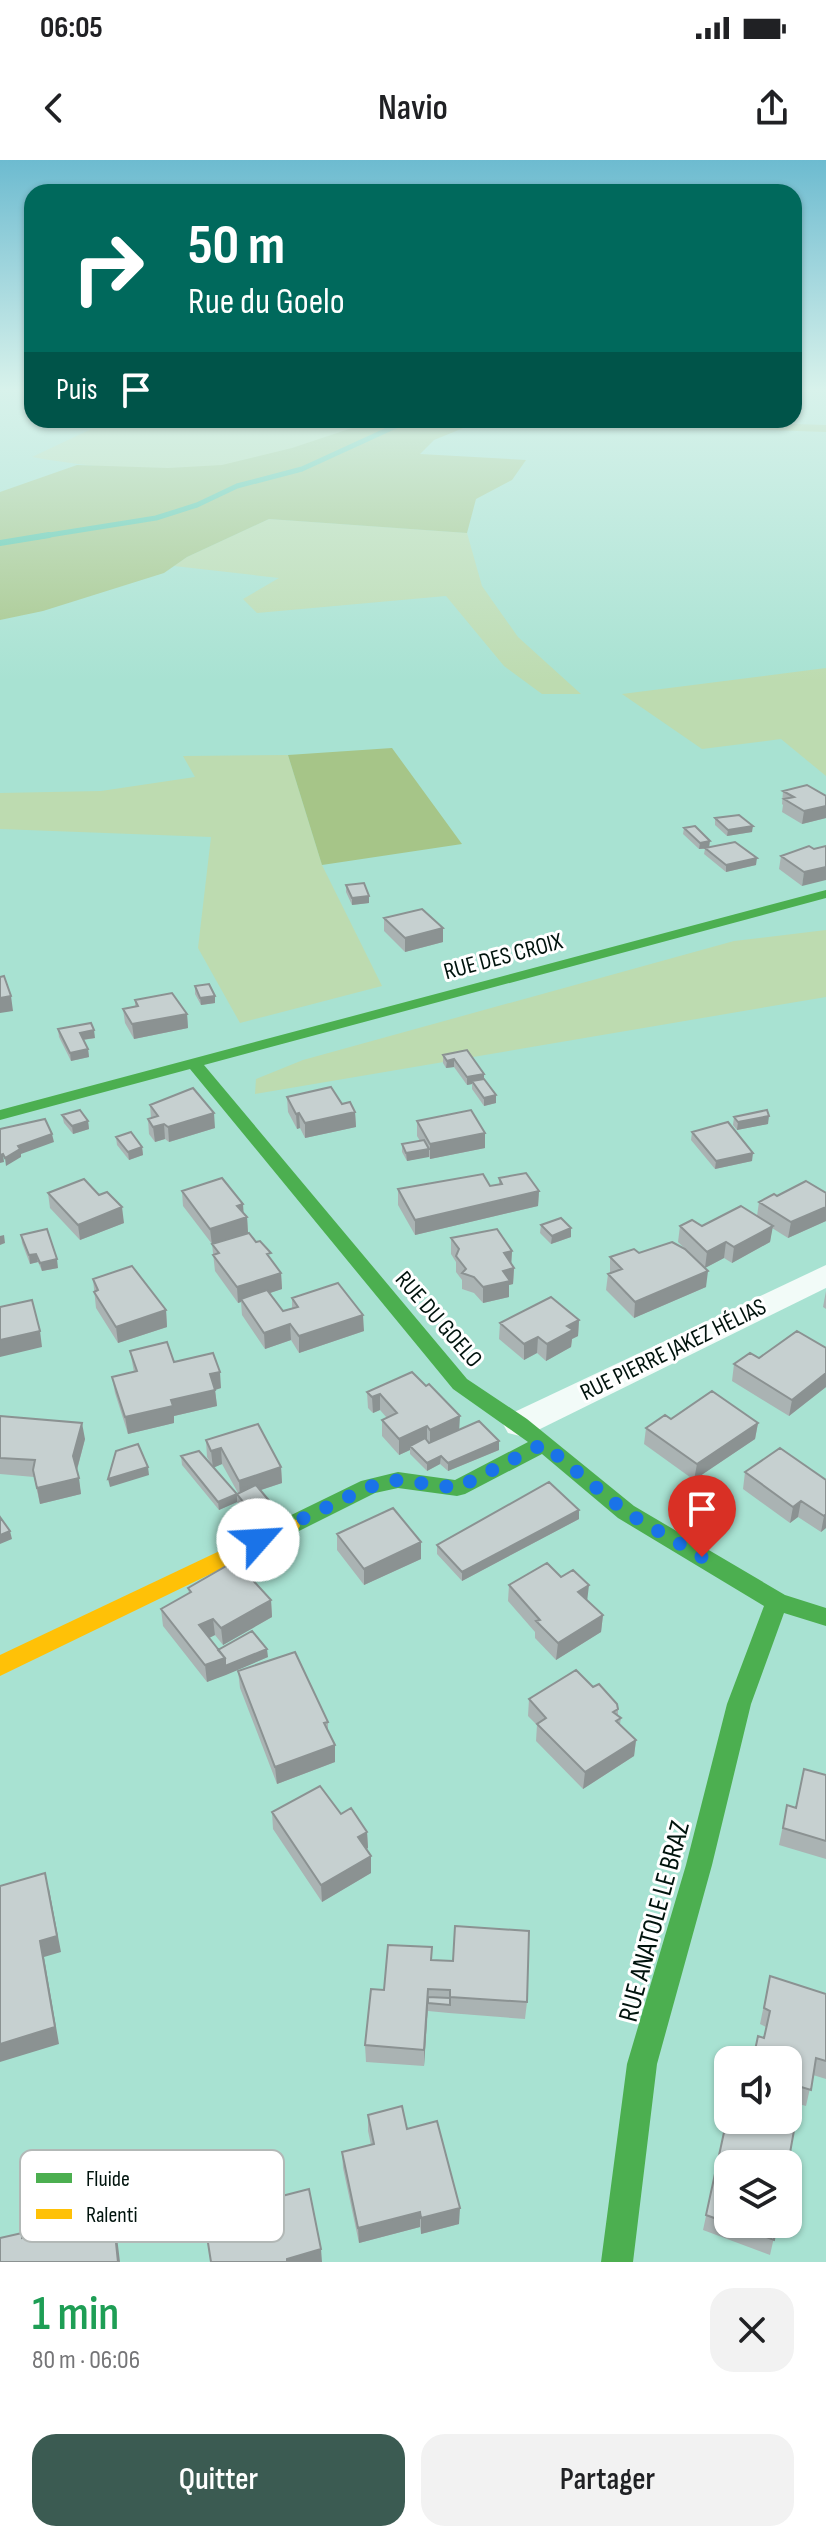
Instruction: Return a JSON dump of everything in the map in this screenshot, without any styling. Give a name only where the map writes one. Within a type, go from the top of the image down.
[{"type":"street","name":"RUE DES CROIX","points":[[0,1115],[826,894]]},
{"type":"street","name":"RUE DU GOELO","points":[[193,1063],[460,1384],[532,1434],[626,1512],[777,1602],[826,1617]]},
{"type":"street","name":"RUE PIERRE JAKEZ HÉLIAS","points":[[532,1434],[826,1275]]},
{"type":"street","points":[[0,1666],[369,1487],[398,1480],[457,1488],[532,1434]]},
{"type":"street","name":"RUE ANATOLE LE BRAZ","points":[[617,2262],[642,2064],[699,1865],[739,1704],[777,1602]]},
{"type":"green space","points":[[20,485],[502,485],[476,499],[467,533],[269,519],[187,557],[164,573],[43,611],[0,620],[0,492]]},
{"type":"green space","points":[[269,519],[467,533],[482,586],[518,637],[581,694],[542,694],[504,666],[446,596],[257,613],[243,599],[279,578],[174,566]]},
{"type":"green space","points":[[826,668],[826,776],[781,739],[702,749],[622,694]]},
{"type":"green space","points":[[392,748],[462,844],[322,865],[288,755]]},
{"type":"green space","points":[[288,755],[322,865],[382,986],[240,1023],[198,948],[211,837],[0,829],[0,793],[101,791],[195,777],[183,756]]},
{"type":"green space","points":[[826,930],[826,997],[255,1094],[256,1079],[303,1060],[734,941]]},
{"type":"building","points":[[807,785],[826,796],[826,806],[804,811],[784,799],[794,797],[783,791]]},
{"type":"building","points":[[739,815],[753,826],[728,830],[715,818]]},
{"type":"building","points":[[695,826],[710,841],[700,843],[684,828]]},
{"type":"building","points":[[735,842],[757,858],[726,865],[705,848]]},
{"type":"building","points":[[809,846],[814,849],[826,846],[826,867],[804,872],[781,856]]},
{"type":"building","points":[[364,883],[369,896],[352,898],[346,885]]},
{"type":"building","points":[[422,909],[443,928],[405,938],[384,918]]},
{"type":"building","points":[[4,976],[11,996],[0,998],[0,977]]},
{"type":"building","points":[[209,984],[215,996],[200,998],[195,986]]},
{"type":"building","points":[[172,993],[187,1014],[132,1024],[123,1009],[138,1006],[135,1000]]},
{"type":"building","points":[[91,1023],[94,1030],[80,1033],[88,1049],[70,1053],[58,1029]]},
{"type":"building","points":[[467,1050],[484,1074],[467,1077],[454,1059],[447,1061],[443,1055]]},
{"type":"building","points":[[484,1079],[496,1095],[484,1098],[472,1081]]},
{"type":"building","points":[[331,1087],[342,1104],[350,1102],[355,1112],[305,1123],[287,1097]]},
{"type":"building","points":[[193,1088],[214,1113],[168,1127],[164,1124],[153,1127],[148,1119],[158,1116],[150,1105]]},
{"type":"building","points":[[80,1110],[88,1121],[72,1126],[62,1115]]},
{"type":"building","points":[[471,1110],[485,1133],[430,1144],[417,1121]]},
{"type":"building","points":[[767,1110],[769,1116],[738,1122],[734,1117]]},
{"type":"building","points":[[45,1119],[52,1134],[18,1146],[20,1149],[5,1158],[3,1154],[0,1155],[0,1129]]},
{"type":"building","points":[[728,1122],[753,1153],[716,1161],[692,1132]]},
{"type":"building","points":[[131,1132],[142,1147],[128,1152],[116,1137]]},
{"type":"building","points":[[424,1140],[429,1149],[406,1153],[402,1144]]},
{"type":"building","points":[[526,1173],[539,1191],[415,1220],[398,1189],[483,1174],[490,1186],[502,1184],[499,1178]]},
{"type":"building","points":[[222,1178],[243,1204],[237,1206],[247,1217],[210,1229],[182,1191]]},
{"type":"building","points":[[84,1179],[99,1195],[107,1192],[122,1207],[78,1225],[48,1193]]},
{"type":"building","points":[[806,1181],[826,1193],[826,1207],[791,1222],[759,1202],[774,1194],[777,1196]]},
{"type":"building","points":[[741,1206],[773,1226],[734,1247],[726,1242],[707,1252],[680,1226],[692,1220],[702,1226]]},
{"type":"building","points":[[561,1218],[571,1228],[552,1236],[541,1225]]},
{"type":"building","points":[[47,1229],[57,1259],[40,1263],[36,1254],[29,1255],[21,1235]]},
{"type":"building","points":[[497,1229],[512,1251],[504,1253],[514,1268],[503,1271],[510,1281],[483,1287],[474,1277],[462,1273],[466,1269],[456,1256],[459,1249],[451,1238]]},
{"type":"building","points":[[249,1233],[271,1253],[267,1254],[281,1273],[237,1287],[213,1255],[219,1253],[212,1244]]},
{"type":"building","points":[[672,1242],[685,1249],[708,1271],[635,1302],[608,1274],[622,1269],[610,1257],[634,1249],[639,1253]]},
{"type":"building","points":[[132,1266],[166,1310],[116,1327],[94,1292],[98,1290],[93,1279]]},
{"type":"building","points":[[338,1283],[363,1315],[299,1336],[290,1324],[264,1333],[241,1299],[267,1290],[283,1311],[298,1307],[292,1298]]},
{"type":"building","points":[[551,1297],[579,1320],[567,1326],[573,1330],[547,1344],[538,1337],[524,1344],[500,1323]]},
{"type":"building","points":[[32,1300],[40,1331],[0,1340],[0,1307]]},
{"type":"building","points":[[797,1331],[826,1348],[826,1373],[792,1400],[734,1364],[750,1353],[759,1358]]},
{"type":"building","points":[[167,1342],[174,1362],[213,1353],[220,1372],[210,1374],[215,1390],[171,1400],[173,1406],[125,1417],[112,1377],[137,1371],[130,1351]]},
{"type":"building","points":[[412,1372],[426,1386],[429,1384],[460,1416],[430,1430],[427,1426],[399,1439],[382,1420],[397,1413],[380,1394],[372,1397],[367,1392]]},
{"type":"building","points":[[712,1391],[758,1423],[697,1464],[646,1428],[665,1415],[671,1419]]},
{"type":"building","points":[[0,1416],[82,1423],[73,1456],[79,1478],[37,1488],[33,1470],[35,1460],[0,1458]]},
{"type":"building","points":[[479,1421],[499,1441],[448,1463],[441,1456],[427,1463],[410,1446],[425,1438],[429,1443]]},
{"type":"building","points":[[258,1424],[281,1467],[239,1481],[221,1448],[211,1451],[206,1440]]},
{"type":"building","points":[[138,1444],[148,1467],[108,1479],[116,1451]]},
{"type":"building","points":[[780,1448],[826,1480],[824,1516],[801,1501],[793,1507],[745,1472]]},
{"type":"building","points":[[199,1451],[237,1494],[218,1502],[181,1456]]},
{"type":"building","points":[[549,1482],[579,1510],[462,1572],[437,1545]]},
{"type":"building","points":[[256,1485],[276,1509],[256,1518],[237,1494]]},
{"type":"building","points":[[393,1508],[421,1542],[364,1569],[337,1534]]},
{"type":"building","points":[[0,1517],[10,1531],[0,1535]]},
{"type":"building","points":[[235,1561],[271,1600],[221,1628],[213,1619],[199,1625],[225,1658],[205,1665],[161,1609],[191,1592],[188,1588]]},
{"type":"building","points":[[547,1563],[561,1577],[573,1570],[589,1585],[578,1592],[603,1615],[558,1643],[536,1621],[540,1620],[509,1585]]},
{"type":"building","points":[[252,1631],[267,1649],[225,1666],[225,1658],[218,1650]]},
{"type":"building","points":[[295,1652],[328,1722],[324,1723],[335,1745],[275,1767],[238,1671]]},
{"type":"building","points":[[576,1670],[593,1687],[599,1684],[617,1704],[618,1709],[613,1712],[621,1718],[616,1721],[636,1740],[585,1772],[537,1724],[546,1718],[529,1699]]},
{"type":"building","points":[[804,1769],[826,1775],[826,1841],[783,1828],[787,1805],[796,1808]]},
{"type":"building","points":[[320,1786],[341,1814],[351,1808],[367,1832],[358,1837],[371,1856],[321,1885],[272,1812]]},
{"type":"building","points":[[45,1873],[57,1936],[40,1941],[55,2027],[0,2044],[0,1886]]},
{"type":"building","points":[[455,1926],[529,1931],[527,2002],[450,1997],[450,1990],[428,1989],[424,2050],[365,2045],[371,1989],[384,1990],[388,1945],[432,1947],[431,1960],[453,1961]]},
{"type":"building","points":[[770,1976],[826,1994],[826,2061],[816,2058],[811,2090],[802,2087],[802,2046],[756,2046],[758,2036],[764,2038],[770,2011],[764,2008]]},
{"type":"building","points":[[428,1997],[450,1998],[450,2005],[428,2003]]},
{"type":"building","points":[[402,2106],[407,2129],[437,2121],[460,2208],[421,2218],[420,2212],[358,2228],[342,2152],[374,2144],[368,2115]]},
{"type":"building","points":[[724,2134],[793,2134],[791,2150],[720,2150]]},
{"type":"building","points":[[714,2178],[714,2218],[706,2215]]},
{"type":"building","points":[[309,2189],[321,2249],[287,2259],[287,2262],[211,2262],[208,2242],[284,2242],[284,2195]]},
{"type":"building","points":[[20,2233],[20,2242],[116,2242],[118,2262],[0,2262],[0,2238]]},
{"type":"waterway","points":[[37,537],[156,518],[197,505],[240,485]]},
{"type":"waterway","points":[[0,543],[49,535]]},
{"type":"traffic: fast","points":[[0,1115],[826,894]]},
{"type":"traffic: fast","points":[[193,1063],[460,1384],[520,1424],[626,1512],[777,1602],[826,1617]]},
{"type":"traffic: fast","points":[[289,1526],[369,1487],[398,1480],[457,1488],[543,1444]]},
{"type":"traffic: fast","points":[[617,2262],[642,2064],[699,1865],[739,1704],[777,1602]]},
{"type":"traffic: slow","points":[[0,1666],[289,1526]]},
{"type":"route","points":[[258,1540],[369,1487],[398,1480],[457,1488],[543,1444],[626,1512],[702,1557]]}]
